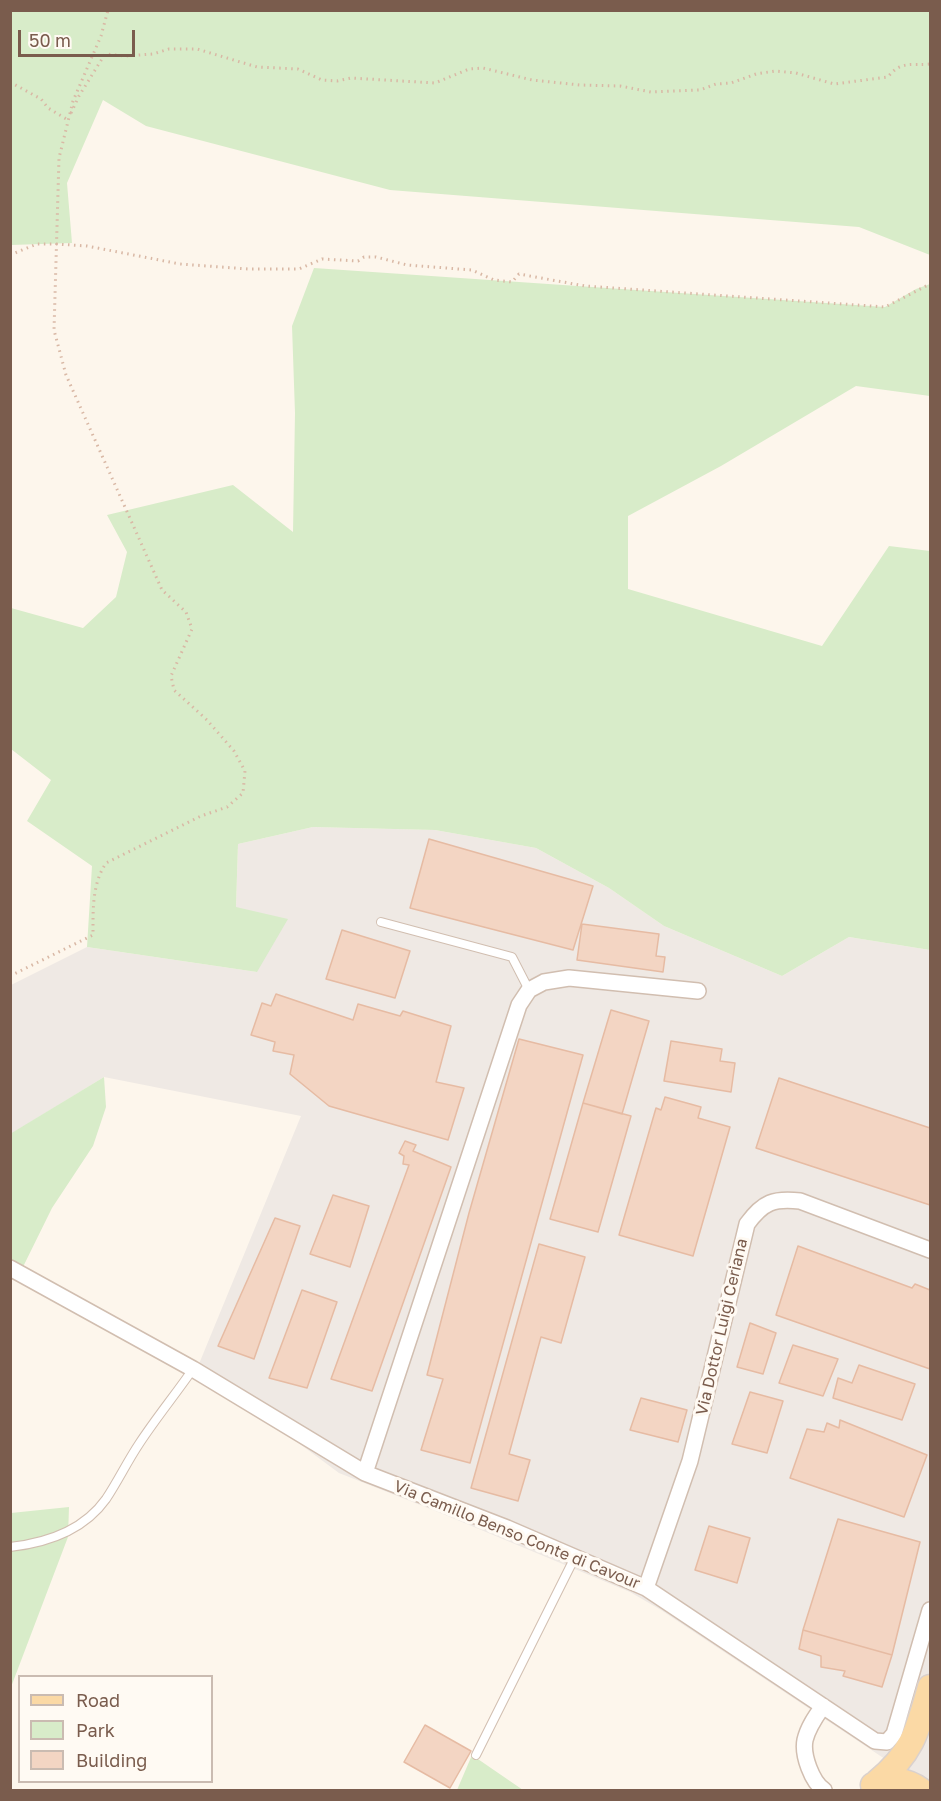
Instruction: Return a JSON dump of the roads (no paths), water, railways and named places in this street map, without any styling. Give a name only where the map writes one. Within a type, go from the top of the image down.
[{"type":"main road","points":[[870,1786],[891,1770],[905,1734],[930,1687]]},
{"type":"main road","points":[[905,1734],[917,1770],[920,1790]]},
{"type":"main road","points":[[870,1786],[892,1780],[911,1783],[920,1790]]},
{"type":"street","points":[[365,1473],[519,1005],[526,992],[544,982],[569,978],[698,991]]},
{"type":"street","name":"Via Dottor Luigi Ceriana","points":[[646,1588],[690,1461],[747,1224],[755,1213],[769,1202],[783,1199],[800,1201],[930,1250]]},
{"type":"street","name":"Via Camillo Benso Conte di Cavour","points":[[10,1268],[193,1370],[365,1473],[507,1528],[646,1588],[875,1741],[887,1742],[905,1734]]},
{"type":"street","points":[[905,1734],[930,1610]]},
{"type":"street","points":[[819,1789],[809,1771],[804,1741],[823,1706]]},
{"type":"lane","points":[[381,922],[512,957],[529,990]]},
{"type":"lane","points":[[10,1547],[33,1545],[58,1536],[85,1521],[105,1500],[124,1465],[158,1415],[193,1370]]},
{"type":"lane","points":[[476,1755],[575,1557]]}]
